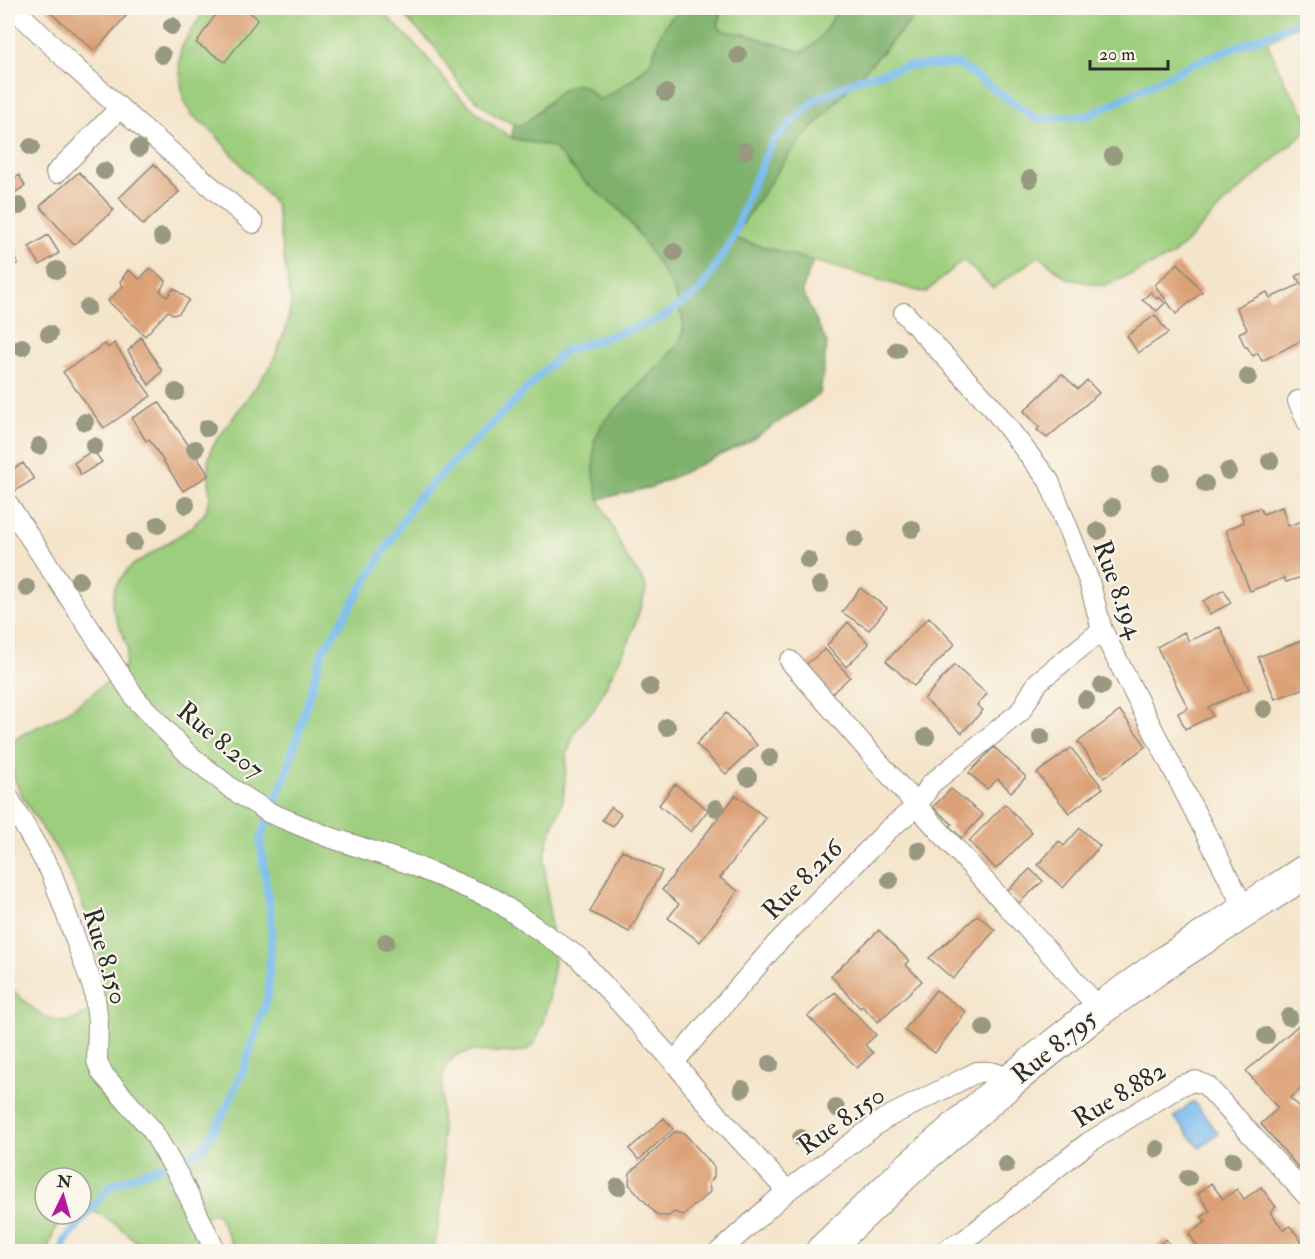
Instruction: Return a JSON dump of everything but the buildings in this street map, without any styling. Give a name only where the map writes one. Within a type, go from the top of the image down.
[{"type":"highway","name":"Rue 8.795","points":[[825,1251],[910,1168],[1010,1082],[1100,1010],[1169,960],[1308,870]]},
{"type":"street","points":[[14,8],[71,64],[253,223]]},
{"type":"street","points":[[56,173],[120,108]]},
{"type":"street","name":"Rue 8.194","points":[[904,313],[993,407],[1049,481],[1089,580],[1102,630],[1245,910]]},
{"type":"street","points":[[1298,401],[1308,423]]},
{"type":"street","name":"Rue 8.207","points":[[8,504],[136,699],[188,754],[232,789],[270,813],[326,836],[408,863],[494,899],[578,957],[674,1062]]},
{"type":"street","name":"Rue 8.216","points":[[674,1062],[777,943],[888,830],[916,806],[931,784],[1020,712],[1038,682],[1102,630]]},
{"type":"street","points":[[790,661],[916,806],[1100,1010]]},
{"type":"street","name":"Rue 8.150","points":[[8,797],[51,873],[94,990],[98,1022],[97,1061],[102,1073],[152,1130],[180,1178],[216,1251]]},
{"type":"street","points":[[674,1062],[711,1108],[787,1191]]},
{"type":"street","name":"Rue 8.150","points":[[719,1251],[787,1191],[884,1119],[977,1072],[990,1071],[1002,1075],[1010,1082]]},
{"type":"street","name":"Rue 8.882","points":[[943,1251],[966,1239],[1088,1143],[1182,1085],[1196,1081],[1207,1086],[1308,1197]]},
{"type":"green space","points":[[207,8],[379,8],[424,54],[454,91],[483,118],[512,138],[553,147],[585,182],[619,209],[639,234],[671,284],[685,326],[680,342],[665,360],[594,476],[599,499],[627,558],[645,583],[646,591],[629,641],[594,709],[576,729],[567,754],[563,800],[549,837],[544,860],[554,960],[550,995],[541,1029],[534,1044],[527,1050],[515,1053],[471,1051],[457,1055],[447,1064],[443,1076],[441,1109],[444,1188],[434,1251],[235,1251],[217,1213],[206,1216],[201,1229],[201,1251],[146,1251],[125,1231],[107,1218],[93,1212],[93,1166],[33,1166],[33,1226],[57,1226],[47,1251],[8,1251],[8,986],[38,1012],[52,1019],[64,1021],[71,1021],[95,1008],[102,999],[104,987],[98,952],[77,892],[65,864],[21,793],[14,778],[8,746],[25,733],[57,718],[75,706],[125,666],[128,648],[112,607],[115,586],[130,567],[191,528],[205,513],[210,498],[208,463],[212,447],[272,364],[287,326],[291,303],[276,205],[215,134],[191,114],[183,98],[179,63],[181,49]]},
{"type":"green space","points":[[396,8],[840,8],[813,46],[800,52],[745,34],[723,31],[718,26],[721,13],[662,31],[650,63],[627,84],[599,100],[584,87],[558,93],[527,122],[518,126],[495,115],[463,89],[435,47]]},
{"type":"green space","points":[[840,8],[935,8],[916,15],[791,151],[733,238],[813,261],[802,291],[827,343],[820,394],[750,441],[652,487],[599,499],[594,476],[594,442],[603,422],[680,342],[684,326],[679,304],[671,284],[639,234],[619,209],[585,182],[553,147],[512,138],[513,125],[522,124],[531,119],[566,88],[575,85],[585,87],[599,100],[625,84],[644,70],[651,61],[664,27],[677,14],[691,11],[721,13],[718,26],[723,31],[745,34],[800,52],[813,46]]},
{"type":"green space","points":[[935,8],[1307,8],[1307,18],[1267,42],[1285,83],[1307,117],[1307,130],[1220,207],[1171,256],[1105,286],[1068,279],[1039,256],[993,288],[963,260],[925,293],[733,238],[791,151],[916,15]]},
{"type":"water","points":[[1193,1101],[1218,1133],[1200,1148],[1174,1117]]},
{"type":"waterway","points":[[62,1252],[65,1241],[111,1185],[201,1151],[222,1117],[244,1068],[268,995],[272,925],[260,840],[286,774],[322,653],[415,501],[564,351],[658,320],[700,291],[733,238],[747,197],[773,141],[814,101],[858,79],[908,66],[958,64],[1037,119],[1088,116],[1192,64],[1308,19]]}]
